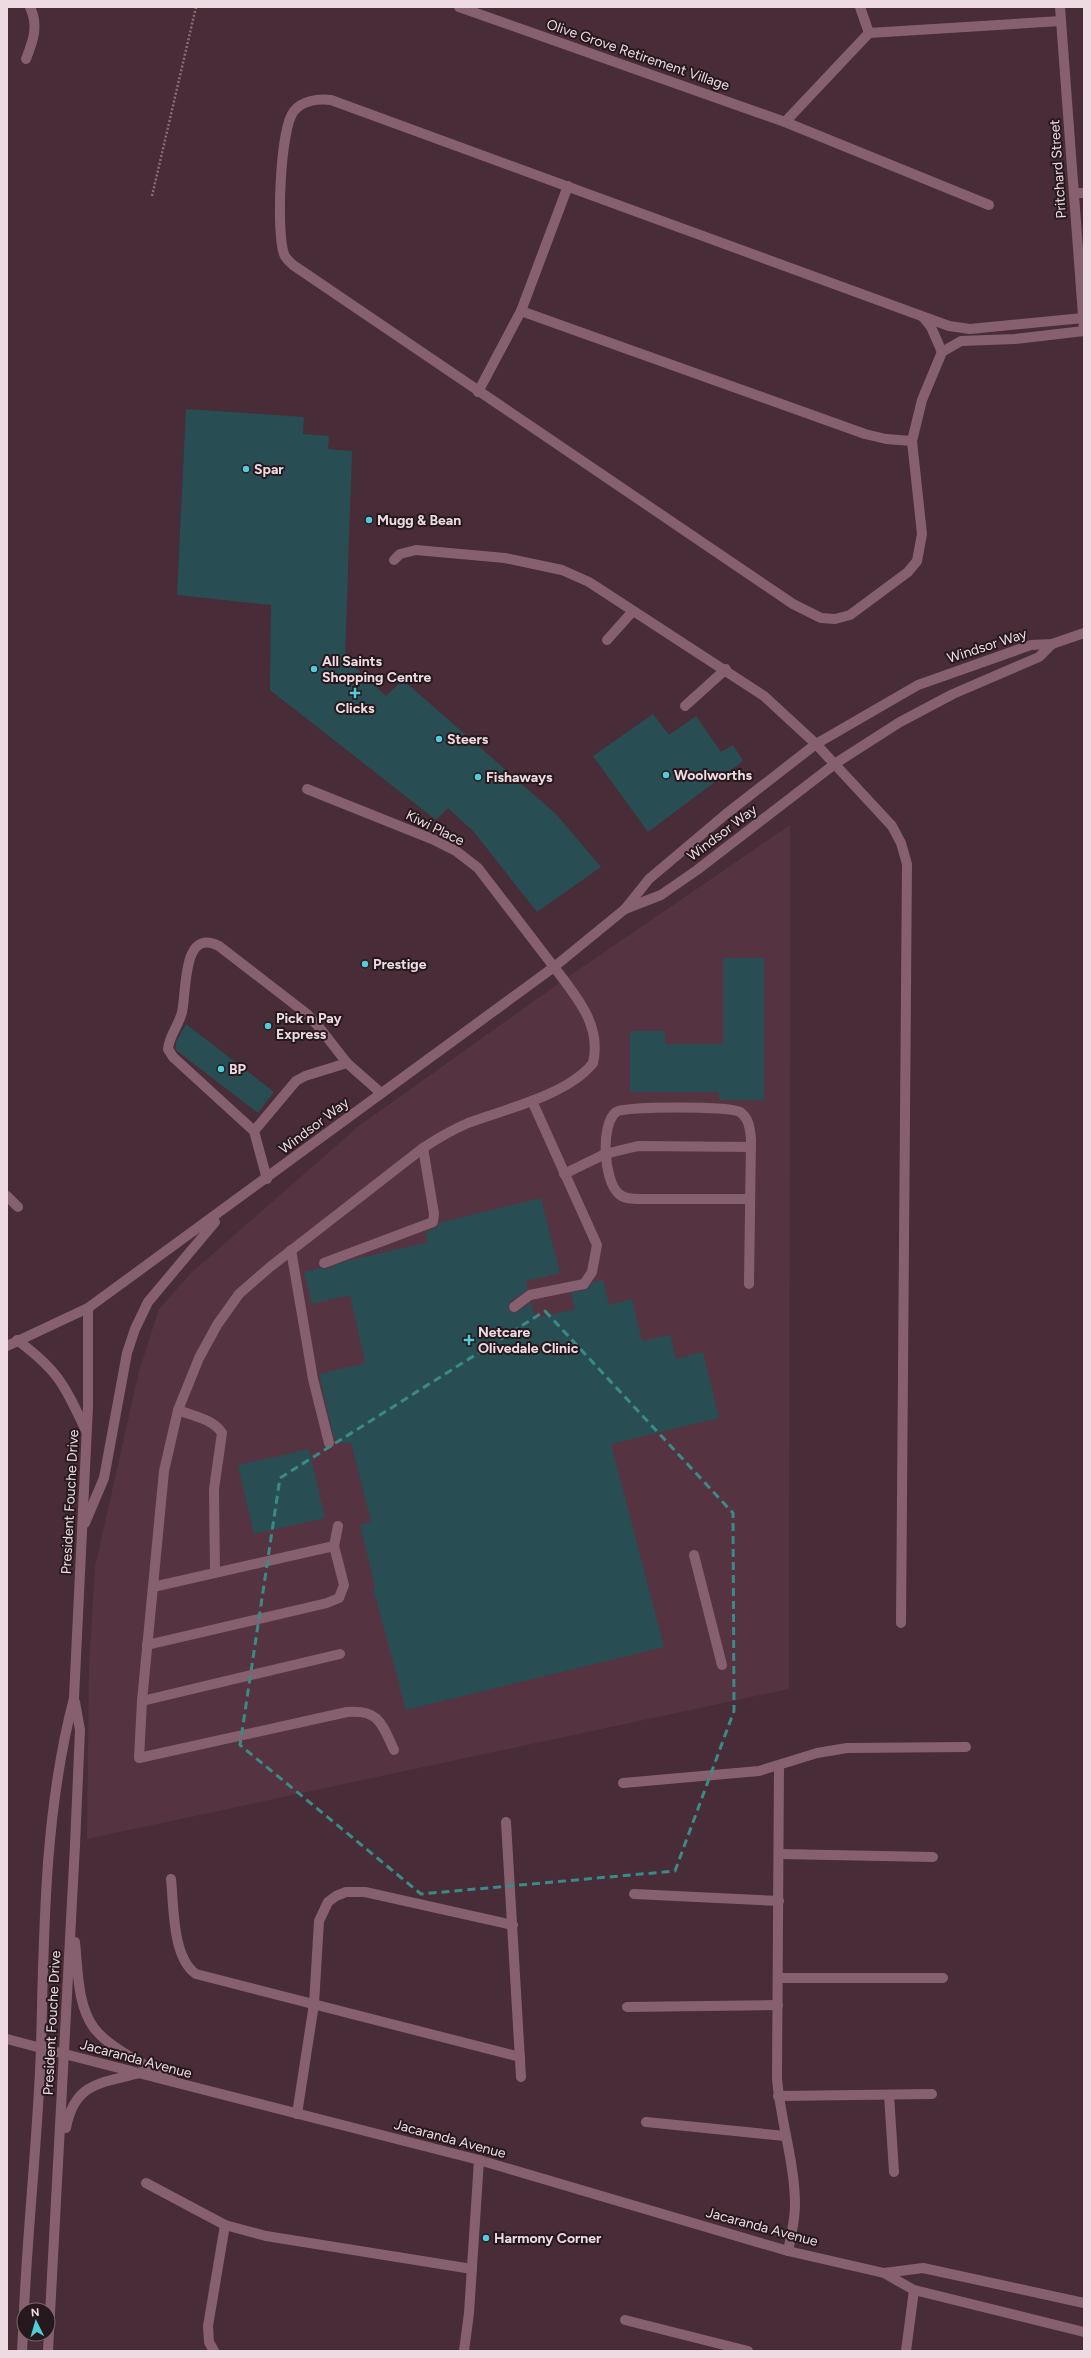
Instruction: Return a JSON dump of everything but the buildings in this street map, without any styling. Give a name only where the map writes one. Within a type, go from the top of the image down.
[{"type":"street","points":[[26,59],[36,26],[30,7]]},
{"type":"street","name":"Olive Grove Retirement Village","points":[[460,7],[784,122],[988,205]]},
{"type":"street","points":[[860,7],[869,33]]},
{"type":"street","name":"Pritchard Street","points":[[1060,7],[1079,193],[1084,330]]},
{"type":"street","points":[[784,122],[869,33],[1061,21]]},
{"type":"street","points":[[1083,318],[970,329],[949,326],[331,100],[321,99],[303,104],[294,111],[287,124],[284,140],[279,222],[284,255],[304,274],[794,604],[821,618],[836,620],[859,609],[908,572],[917,561],[922,534],[912,441],[922,400],[942,352],[961,341],[1015,339],[1084,330]]},
{"type":"street","points":[[478,392],[521,311],[568,186]]},
{"type":"street","points":[[521,311],[865,434],[886,439],[912,441]]},
{"type":"street","points":[[922,317],[931,327],[942,352]]},
{"type":"street","points":[[394,560],[406,551],[428,550],[533,563],[562,570],[589,582],[726,670],[781,710],[836,763],[892,826],[901,843],[906,864],[901,1623]]},
{"type":"street","points":[[607,640],[633,611]]},
{"type":"street","points":[[1052,644],[1084,633]]},
{"type":"street","name":"Windsor Way","points":[[7,1346],[88,1308],[267,1179],[381,1093],[554,967],[625,909],[649,879],[726,814],[816,744],[924,682],[1030,645],[1052,644]]},
{"type":"street","name":"Windsor Way","points":[[625,909],[661,895],[697,870],[836,763],[928,706],[1039,657],[1052,644]]},
{"type":"street","points":[[685,706],[726,670]]},
{"type":"street","name":"Kiwi Place","points":[[307,789],[432,839],[456,851],[478,868],[585,1009],[596,1040],[596,1050],[593,1063],[586,1072],[532,1101],[468,1123],[446,1133],[423,1148],[291,1250],[239,1294],[216,1325],[199,1358],[178,1410],[164,1471],[142,1701],[139,1758],[347,1712],[362,1711],[374,1715],[383,1726],[394,1750]]},
{"type":"street","points":[[267,1179],[254,1131],[173,1057],[168,1049],[182,1012],[190,956],[196,946],[201,942],[212,943],[241,962],[307,1014],[319,1026],[347,1063],[381,1093]]},
{"type":"street","points":[[254,1131],[296,1081],[309,1074],[347,1063]]},
{"type":"street","points":[[514,1306],[530,1295],[584,1284],[592,1272],[597,1245],[532,1101]]},
{"type":"street","points":[[749,1284],[751,1147],[750,1126],[746,1118],[733,1109],[627,1108],[616,1112],[610,1119],[605,1154],[611,1180],[618,1194],[628,1198],[750,1199]]},
{"type":"street","points":[[564,1174],[605,1154],[638,1146],[751,1147]]},
{"type":"street","points":[[324,1263],[433,1222],[434,1214],[423,1148]]},
{"type":"street","points":[[7,1196],[18,1207]]},
{"type":"street","points":[[83,1526],[104,1478],[127,1353],[134,1328],[148,1302],[227,1208]]},
{"type":"street","points":[[291,1250],[313,1379],[329,1443]]},
{"type":"street","name":"President Fouche Drive","points":[[25,2302],[41,2048],[41,2000],[46,1871],[66,1730],[74,1698],[87,1433],[88,1308]]},
{"type":"street","points":[[17,1340],[56,1372],[64,1385],[87,1433]]},
{"type":"street","points":[[178,1410],[209,1421],[218,1427],[222,1433],[214,1489],[215,1573]]},
{"type":"street","points":[[147,1645],[339,1598],[344,1584],[344,1577],[334,1546],[338,1526]]},
{"type":"street","points":[[153,1587],[334,1546]]},
{"type":"street","points":[[694,1555],[722,1665]]},
{"type":"street","points":[[142,1701],[340,1654]]},
{"type":"street","name":"President Fouche Drive","points":[[48,2351],[65,2054],[80,1730],[74,1698]]},
{"type":"street","points":[[623,1784],[735,1774],[779,1766],[817,1753],[847,1748],[966,1747]]},
{"type":"street","points":[[779,1766],[778,2096],[793,2175],[795,2205],[788,2251]]},
{"type":"street","points":[[506,1822],[521,2077]]},
{"type":"street","points":[[779,1854],[933,1857]]},
{"type":"street","points":[[170,1879],[179,1947],[187,1968],[207,1978],[520,2057]]},
{"type":"street","points":[[297,2114],[314,2004],[319,1921],[328,1902],[346,1892],[365,1892],[513,1925]]},
{"type":"street","points":[[634,1894],[779,1901]]},
{"type":"street","points":[[72,1914],[81,1992],[88,2019],[94,2029],[115,2046],[181,2085]]},
{"type":"street","points":[[778,1978],[943,1978]]},
{"type":"street","points":[[627,2007],[778,2005]]},
{"type":"street","name":"Jacaranda Avenue","points":[[7,2039],[138,2074],[479,2160],[788,2251],[884,2273],[914,2290],[1084,2332]]},
{"type":"street","points":[[59,2165],[68,2116],[79,2095],[99,2083],[138,2074]]},
{"type":"street","points":[[778,2096],[932,2094]]},
{"type":"street","points":[[888,2095],[894,2172]]},
{"type":"street","points":[[646,2122],[785,2136]]},
{"type":"street","points":[[464,2351],[472,2269],[479,2160]]},
{"type":"street","points":[[146,2183],[226,2226],[266,2236],[472,2269]]},
{"type":"street","points":[[214,2351],[209,2342],[208,2326],[226,2226]]},
{"type":"street","name":"Jacaranda Avenue","points":[[884,2273],[923,2268],[1084,2303]]},
{"type":"street","points":[[906,2351],[914,2290]]},
{"type":"street","points":[[625,2320],[748,2351]]},
{"type":"path","points":[[152,196],[196,7]]},
{"type":"highlighted area","points":[[545,1311],[733,1513],[734,1711],[675,1871],[421,1894],[240,1745],[280,1478]]},
{"type":"shaded area","name":"Netcare Olivedale Clinic","points":[[790,825],[789,1689],[87,1839],[89,1667],[95,1567],[139,1371],[159,1309],[191,1273],[360,1125],[552,988]]},
{"type":"place","name":"Spar","points":[[246,469]]},
{"type":"place","name":"Mugg & Bean","points":[[369,520]]},
{"type":"place","name":"All Saints Shopping Centre","points":[[314,669]]},
{"type":"place","name":"Clicks","points":[[355,693]]},
{"type":"place","name":"Steers","points":[[439,739]]},
{"type":"place","name":"Woolworths","points":[[666,775]]},
{"type":"place","name":"Fishaways","points":[[478,777]]},
{"type":"place","name":"Prestige","points":[[365,964]]},
{"type":"place","name":"Pick n Pay Express","points":[[268,1026]]},
{"type":"place","name":"BP","points":[[221,1069]]},
{"type":"place","name":"Netcare Olivedale Clinic","points":[[469,1340]]},
{"type":"place","name":"Harmony Corner","points":[[486,2238]]}]
